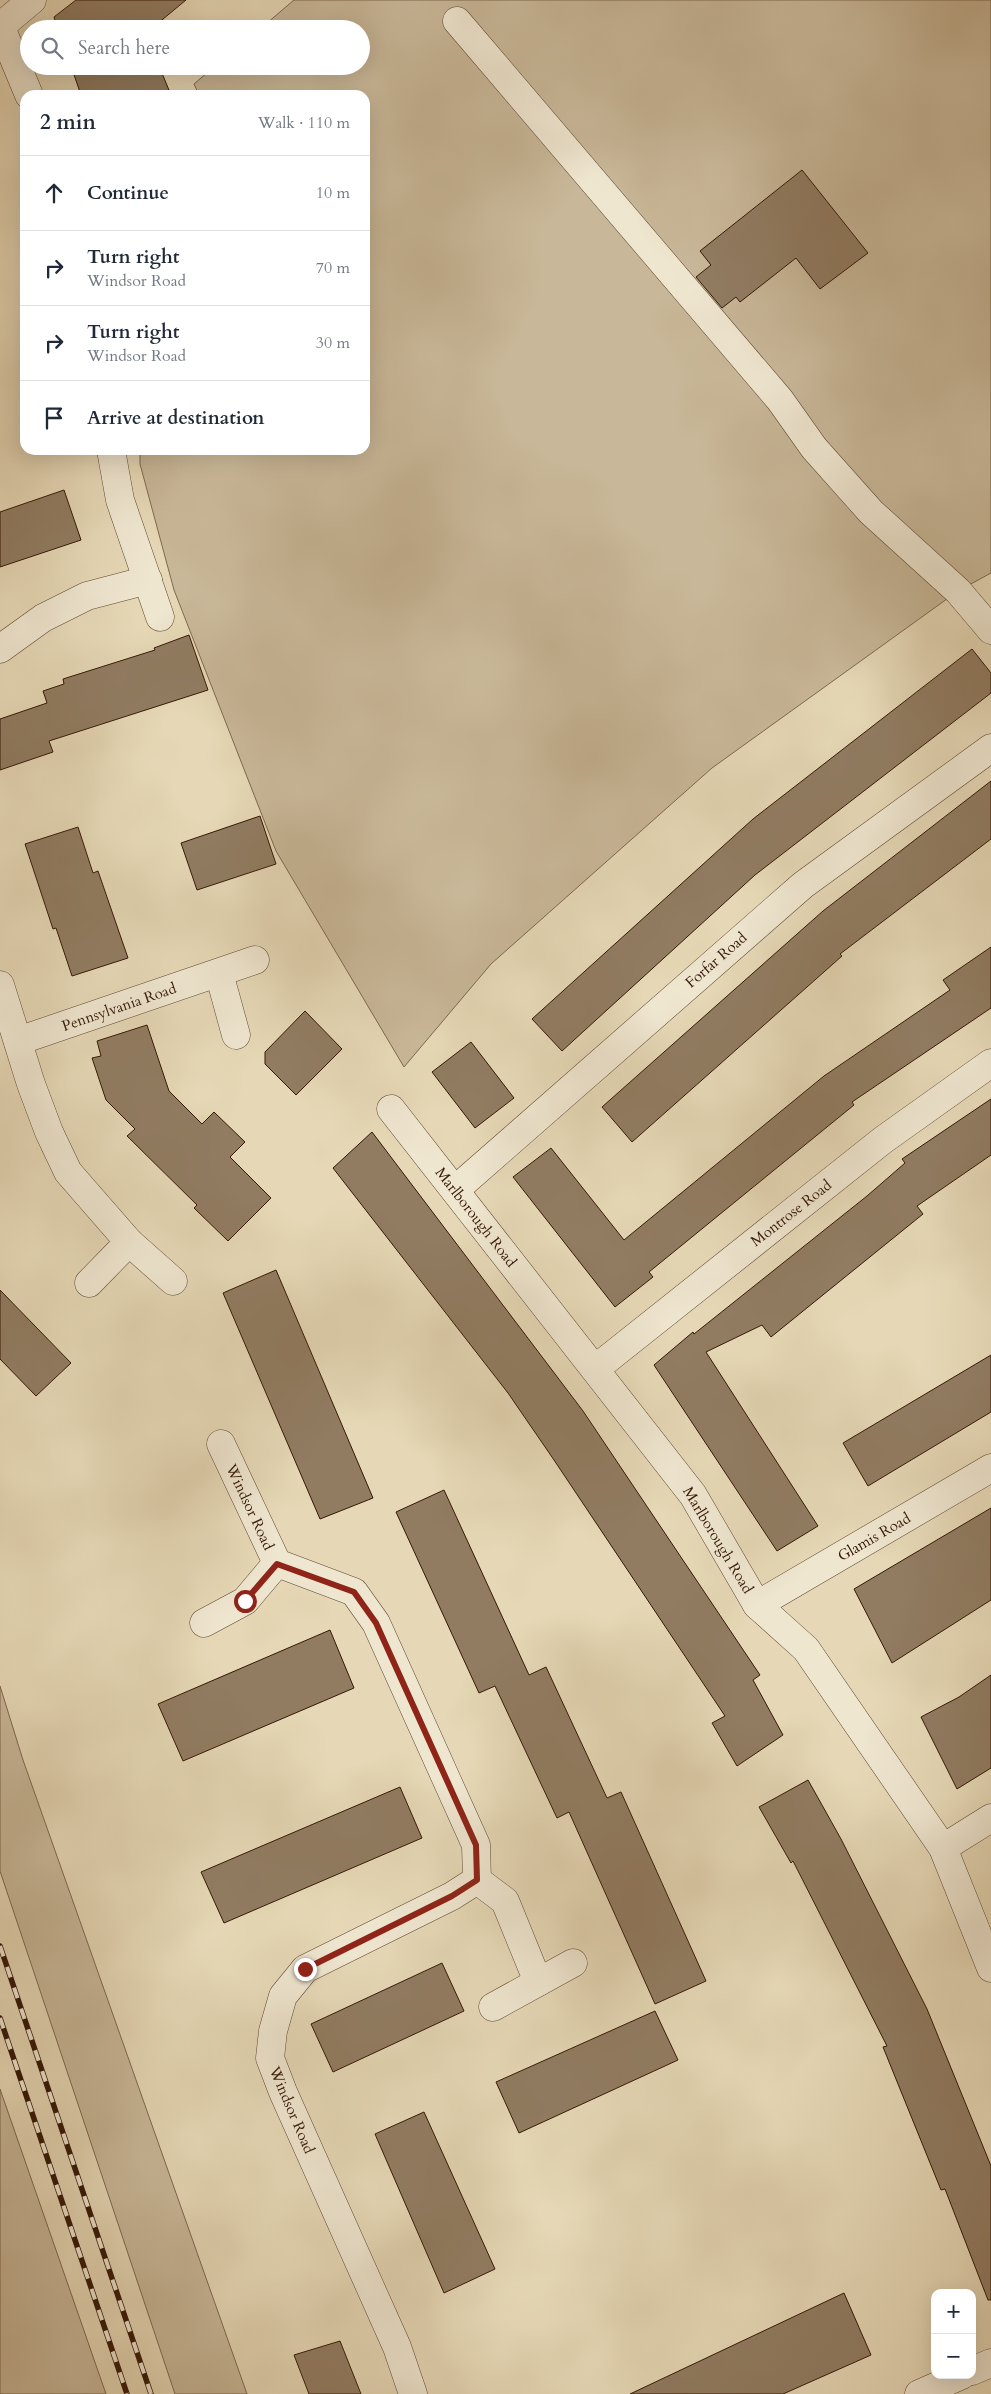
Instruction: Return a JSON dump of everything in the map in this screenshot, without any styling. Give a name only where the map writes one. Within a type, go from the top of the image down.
[{"type":"street","points":[[20,73],[0,25],[32,0]]},
{"type":"street","points":[[457,20],[780,400],[814,448],[871,512],[958,591],[991,630]]},
{"type":"street","points":[[21,75],[27,90]]},
{"type":"street","points":[[112,455],[120,500],[160,617]]},
{"type":"street","points":[[0,649],[43,618],[87,596],[148,580]]},
{"type":"street","name":"Forfar Road","points":[[454,1190],[803,885],[991,748]]},
{"type":"street","name":"Pennsylvania Road","points":[[18,1040],[255,960]]},
{"type":"street","points":[[219,973],[236,1035]]},
{"type":"street","points":[[0,985],[30,1084],[49,1132],[68,1172],[129,1242],[173,1281]]},
{"type":"street","name":"Montrose Road","points":[[595,1369],[883,1140],[991,1062]]},
{"type":"street","name":"Marlborough Road","points":[[391,1109],[693,1495],[756,1605],[806,1649],[943,1848],[991,1968]]},
{"type":"street","points":[[89,1283],[129,1242]]},
{"type":"street","name":"Windsor Road","points":[[221,1444],[277,1564],[354,1592],[376,1623],[476,1845],[477,1880],[452,1896],[305,1969],[283,1996],[273,2030],[270,2058],[283,2092],[396,2347],[414,2394]]},
{"type":"street","name":"Glamis Road","points":[[756,1605],[991,1468]]},
{"type":"street","points":[[204,1623],[245,1601],[277,1564]]},
{"type":"street","points":[[943,1848],[991,1818]]},
{"type":"street","points":[[477,1880],[505,1902],[538,1982]]},
{"type":"street","points":[[493,2007],[573,1963]]},
{"type":"street","points":[[976,2369],[991,2362]]},
{"type":"street","points":[[919,2394],[953,2379]]},
{"type":"shaded area","points":[[294,0],[991,0],[991,573],[958,591],[712,768],[491,964],[404,1067],[276,851],[174,590],[140,464],[140,455],[370,455],[370,90],[197,90],[194,84],[204,75],[370,75],[370,20],[271,20]]},
{"type":"shaded area","points":[[0,1686],[23,1760],[247,2394],[175,2394],[0,1871]]},
{"type":"shaded area","points":[[0,2089],[106,2394],[0,2394]]},
{"type":"building","points":[[76,0],[186,0],[162,20],[55,20],[54,17]]},
{"type":"building","points":[[74,75],[163,75],[169,90],[79,90]]},
{"type":"building","points":[[802,170],[868,253],[820,289],[796,258],[740,302],[736,297],[722,308],[696,277],[711,265],[700,251]]},
{"type":"building","points":[[64,490],[81,540],[0,567],[0,512]]},
{"type":"building","points":[[189,635],[208,690],[49,741],[53,752],[0,770],[0,719],[47,703],[43,691],[64,684],[63,679],[155,650],[154,648]]},
{"type":"building","points":[[972,649],[991,673],[991,693],[755,875],[562,1051],[532,1019],[753,819]]},
{"type":"building","points":[[991,781],[991,839],[840,954],[842,956],[632,1142],[602,1107],[823,911]]},
{"type":"building","points":[[260,816],[276,864],[197,890],[181,843]]},
{"type":"building","points":[[78,827],[93,873],[98,871],[128,958],[72,976],[56,928],[53,929],[25,844]]},
{"type":"building","points":[[991,947],[991,1008],[852,1102],[854,1105],[649,1272],[653,1277],[615,1307],[513,1177],[551,1148],[624,1240],[824,1076],[950,990],[943,980]]},
{"type":"building","points":[[305,1011],[342,1049],[296,1095],[265,1064],[265,1052]]},
{"type":"building","points":[[147,1025],[169,1091],[202,1124],[214,1112],[245,1142],[230,1157],[271,1198],[228,1241],[194,1208],[197,1205],[127,1136],[135,1129],[106,1100],[92,1058],[101,1056],[97,1041]]},
{"type":"building","points":[[471,1042],[514,1098],[475,1128],[432,1072]]},
{"type":"building","points":[[991,1099],[991,1155],[917,1206],[923,1214],[771,1337],[762,1325],[706,1352],[818,1526],[777,1551],[654,1365],[693,1332],[694,1334],[867,1196],[905,1163],[902,1159]]},
{"type":"building","points":[[372,1132],[583,1411],[760,1675],[753,1680],[783,1735],[737,1766],[712,1723],[725,1716],[554,1460],[508,1393],[333,1168]]},
{"type":"building","points":[[276,1270],[373,1498],[320,1519],[223,1293]]},
{"type":"building","points":[[0,1290],[71,1363],[36,1396],[0,1359]]},
{"type":"building","points":[[991,1355],[991,1412],[868,1486],[843,1443]]},
{"type":"building","points":[[444,1490],[529,1675],[546,1667],[607,1798],[621,1792],[706,1981],[655,2004],[569,1812],[557,1818],[495,1686],[479,1693],[396,1512]]},
{"type":"building","points":[[991,1508],[991,1600],[892,1663],[854,1589]]},
{"type":"building","points":[[330,1630],[354,1688],[183,1761],[158,1704]]},
{"type":"building","points":[[991,1675],[991,1768],[957,1789],[921,1717],[959,1697]]},
{"type":"building","points":[[808,1780],[841,1839],[927,2009],[991,2166],[991,2300],[988,2300],[945,2189],[941,2190],[883,2047],[887,2046],[793,1861],[791,1863],[759,1807]]},
{"type":"building","points":[[400,1787],[422,1838],[224,1923],[201,1872]]},
{"type":"building","points":[[442,1963],[464,2011],[333,2072],[311,2024]]},
{"type":"building","points":[[655,2011],[678,2060],[519,2133],[496,2082]]},
{"type":"building","points":[[424,2112],[495,2269],[444,2293],[375,2134]]},
{"type":"building","points":[[844,2293],[871,2355],[783,2394],[630,2394]]},
{"type":"building","points":[[340,2341],[361,2394],[309,2394],[294,2355]]},
{"type":"railway","points":[[0,1946],[151,2394]]},
{"type":"railway","points":[[0,2018],[127,2394]]},
{"type":"route","points":[[245,1601],[277,1564],[354,1592],[376,1623],[476,1845],[477,1880],[452,1896],[305,1969]]}]
